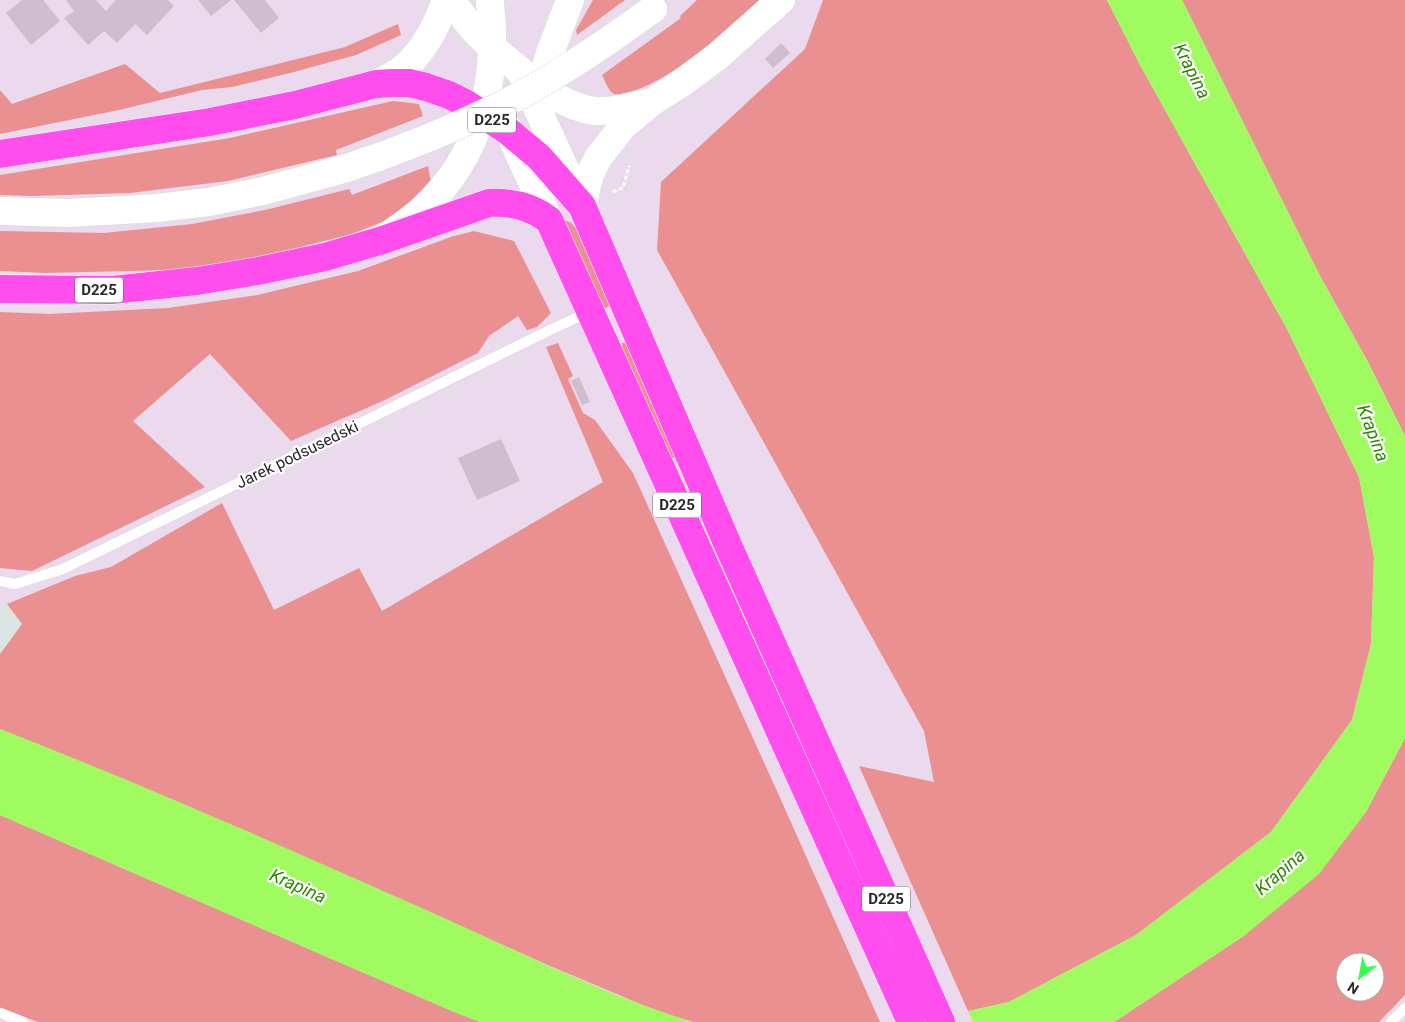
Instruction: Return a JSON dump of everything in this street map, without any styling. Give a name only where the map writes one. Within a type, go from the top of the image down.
[{"type":"main road","points":[[449,0],[477,33],[520,71]]},
{"type":"main road","points":[[376,84],[397,73],[413,59],[423,47],[449,0]]},
{"type":"main road","points":[[449,0],[546,215]]},
{"type":"main road","points":[[546,215],[540,157],[541,101],[550,53],[570,0]]},
{"type":"main road","points":[[582,206],[590,174],[598,158],[623,126],[652,102],[682,83],[718,56],[781,0]]},
{"type":"main road","points":[[383,240],[421,211],[451,178],[476,131],[482,114],[488,85],[492,47],[493,29],[489,1]]},
{"type":"main road","points":[[489,1],[520,71],[541,101],[582,206]]},
{"type":"main road","points":[[0,211],[69,213],[156,208],[209,202],[263,191],[347,168],[428,139],[503,104],[592,51],[658,4]]},
{"type":"main road","name":"D225","points":[[0,154],[210,122],[295,105],[376,84],[409,83],[426,87],[465,103],[508,131],[540,157],[582,206],[732,554],[940,1022]]},
{"type":"main road","points":[[541,101],[559,98],[574,105],[593,110],[614,111],[652,102]]},
{"type":"main road","name":"D225","points":[[0,289],[112,290],[197,281],[258,271],[325,257],[383,240],[489,203],[504,202],[517,204],[546,215],[911,1022]]},
{"type":"lane","name":"Jarek podsusedski","points":[[0,581],[15,584],[63,569],[590,312]]},
{"type":"lane","points":[[1391,1022],[1405,1008]]},
{"type":"lane","points":[[0,1013],[23,1022]]},
{"type":"shaded area","points":[[593,0],[625,0],[577,35],[576,30]]},
{"type":"shaded area","points":[[697,0],[760,0],[678,68],[642,88],[620,94],[612,93],[602,75],[681,18],[680,16]]},
{"type":"shaded area","points":[[823,0],[1107,0],[1140,65],[1287,329],[1359,477],[1374,557],[1371,644],[1352,720],[1271,832],[1136,935],[1009,1002],[968,1011],[859,766],[934,782],[924,731],[657,250],[661,182],[805,49]]},
{"type":"shaded area","points":[[1182,0],[1405,0],[1405,436],[1368,362],[1319,274]]},
{"type":"shaded area","points":[[398,24],[401,35],[356,55],[232,87],[202,90],[119,110],[0,134],[0,90],[12,104],[125,64],[160,93],[345,47]]},
{"type":"shaded area","points":[[393,101],[419,104],[423,116],[336,150],[337,155],[228,181],[130,193],[0,195],[0,175],[230,138]]},
{"type":"shaded area","points":[[428,166],[432,188],[397,216],[352,234],[253,259],[171,270],[46,273],[0,271],[0,231],[104,233],[192,224],[265,210],[349,189],[352,195]]},
{"type":"shaded area","points":[[564,220],[570,222],[576,228],[611,306],[602,309],[564,225]]},
{"type":"shaded area","points":[[474,231],[514,241],[551,313],[537,327],[527,330],[518,316],[489,336],[478,353],[385,400],[291,441],[210,354],[133,421],[205,487],[32,571],[0,568],[0,312],[49,314],[168,308],[257,295],[358,271],[451,237]]},
{"type":"shaded area","points":[[558,343],[573,376],[568,379],[583,413],[595,420],[633,473],[880,1022],[693,1022],[657,1011],[550,966],[253,834],[0,729],[0,654],[22,624],[7,604],[75,576],[111,567],[222,503],[274,610],[359,568],[382,611],[603,482],[546,347]]},
{"type":"shaded area","points":[[622,343],[628,343],[677,457],[670,459],[621,347]]},
{"type":"shaded area","points":[[0,603],[7,604],[22,624],[0,654]]},
{"type":"shaded area","points":[[1405,738],[1405,995],[1379,1022],[1114,1022],[1245,935],[1366,812]]},
{"type":"shaded area","points":[[0,815],[480,1022],[38,1022],[0,1008]]},
{"type":"water","name":"Krapina","points":[[1107,0],[1182,0],[1319,274],[1368,362],[1405,436],[1405,738],[1366,812],[1319,874],[1245,935],[1114,1022],[919,1022],[1009,1002],[1136,935],[1271,832],[1352,720],[1371,644],[1374,557],[1359,477],[1287,329],[1140,65]]},
{"type":"water","name":"Krapina","points":[[0,729],[222,820],[597,987],[661,1012],[693,1022],[480,1022],[452,1011],[0,815]]},
{"type":"pier","points":[[967,1009],[973,1022],[916,1022],[918,1020]]},
{"type":"building","points":[[22,0],[43,0],[60,21],[31,45],[6,13]]},
{"type":"building","points":[[66,0],[96,0],[106,11],[116,0],[168,0],[174,6],[147,35],[135,24],[117,43],[104,31],[88,45],[64,18],[74,11]]},
{"type":"building","points":[[198,0],[231,0],[211,16]]},
{"type":"building","points":[[234,0],[265,0],[279,18],[261,33]]},
{"type":"building","points":[[781,43],[790,53],[773,68],[765,59]]},
{"type":"building","points":[[579,377],[590,402],[582,405],[571,381]]},
{"type":"building","points":[[501,439],[520,481],[477,500],[458,458]]}]
